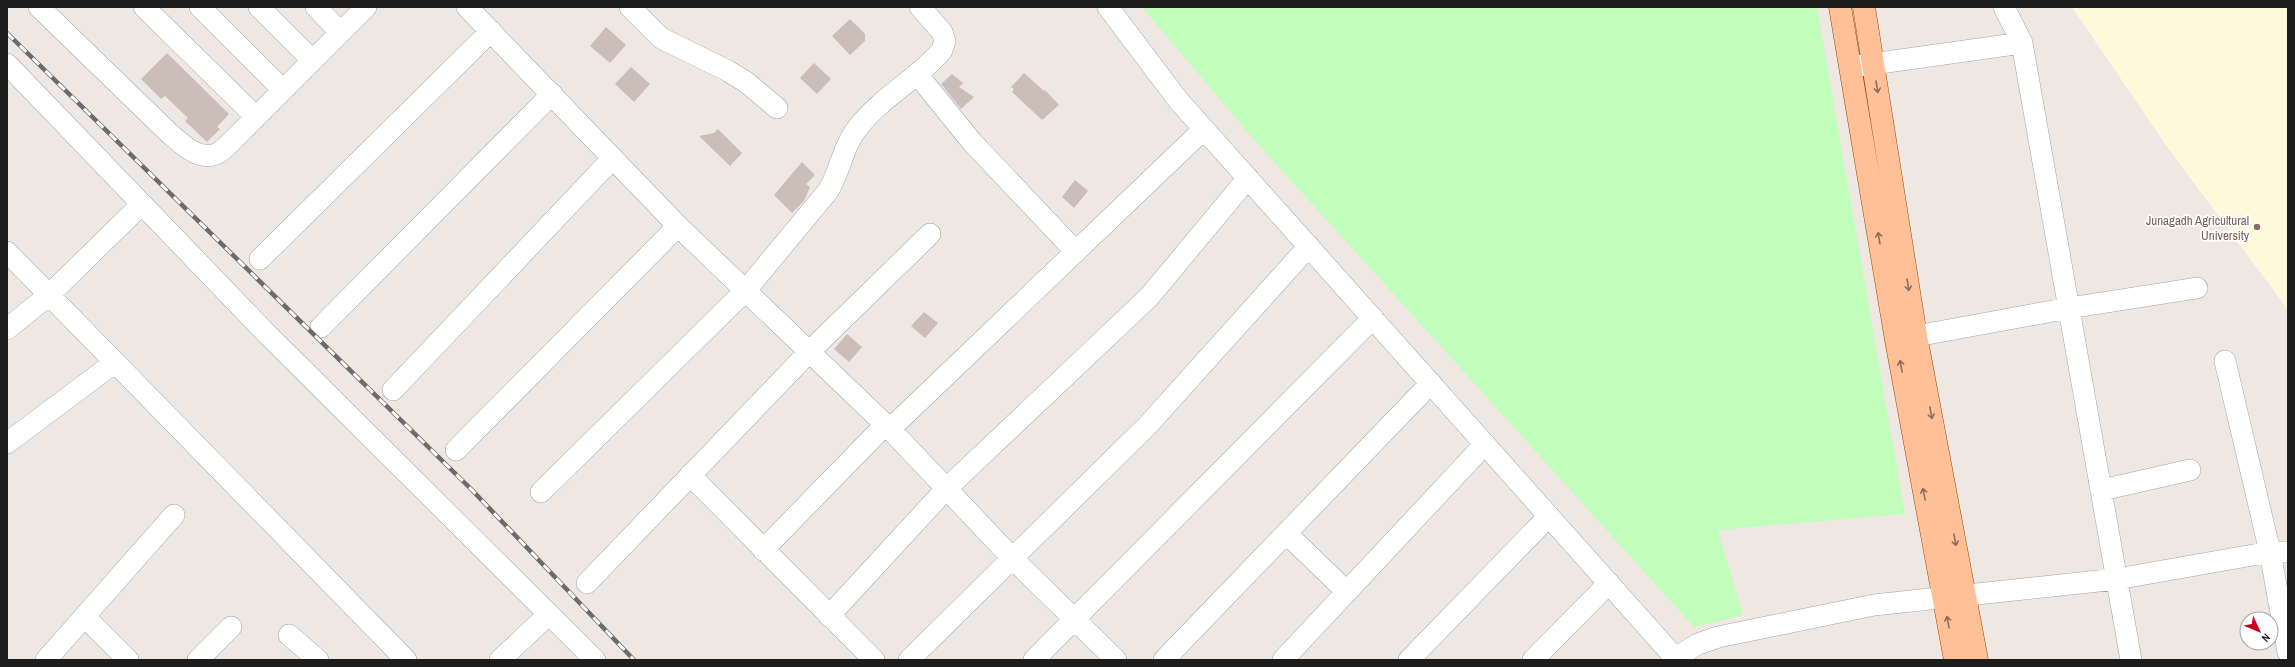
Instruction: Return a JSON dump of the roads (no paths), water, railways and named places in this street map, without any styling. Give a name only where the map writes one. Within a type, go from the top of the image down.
[{"type":"main road","points":[[1840,7],[1906,338],[1966,597],[1977,660]]},
{"type":"main road","points":[[1864,7],[1873,63],[1906,338],[1944,599],[1955,660]]},
{"type":"street","points":[[39,7],[169,133],[185,146],[201,156],[214,155],[229,144],[366,7]]},
{"type":"street","points":[[144,7],[256,117]]},
{"type":"street","points":[[200,7],[283,90]]},
{"type":"street","points":[[259,7],[312,60]]},
{"type":"street","points":[[316,7],[340,32]]},
{"type":"street","points":[[467,7],[678,226],[888,427],[1013,559],[1116,660]]},
{"type":"street","points":[[630,7],[660,38],[728,71],[746,82],[777,108]]},
{"type":"street","points":[[541,492],[746,290],[828,191],[836,177],[847,143],[860,125],[936,57],[945,41],[942,32],[920,7]]},
{"type":"street","points":[[1108,7],[1178,100],[1675,659],[1698,644],[1718,637],[1874,605],[1966,597],[2117,579],[2279,552]]},
{"type":"street","points":[[2004,7],[2022,43],[2131,660]]},
{"type":"street","points":[[260,259],[491,31]]},
{"type":"street","points":[[1851,67],[2022,43]]},
{"type":"street","points":[[7,64],[267,334],[595,660]]},
{"type":"street","points":[[916,74],[972,142],[1076,252]]},
{"type":"street","points":[[321,327],[552,94]]},
{"type":"street","points":[[764,550],[888,427],[1076,252],[1204,129]]},
{"type":"street","points":[[393,390],[613,158]]},
{"type":"street","points":[[829,616],[946,489],[1149,297],[1248,178]]},
{"type":"street","points":[[7,329],[50,294],[142,204]]},
{"type":"street","points":[[456,450],[678,226]]},
{"type":"street","points":[[587,583],[810,351],[930,234]]},
{"type":"street","points":[[908,660],[1013,559],[1148,425],[1309,246]]},
{"type":"street","points":[[7,252],[50,294],[114,364],[406,660]]},
{"type":"street","points":[[1906,338],[2069,308],[2197,288]]},
{"type":"street","points":[[1034,660],[1373,318]]},
{"type":"street","points":[[2225,361],[2279,552],[2288,652]]},
{"type":"street","points":[[7,443],[114,364]]},
{"type":"street","points":[[1164,660],[1431,383]]},
{"type":"street","points":[[1283,660],[1485,444]]},
{"type":"street","points":[[2102,490],[2190,470]]},
{"type":"street","points":[[690,475],[874,660]]},
{"type":"street","points":[[46,660],[85,618],[174,515]]},
{"type":"street","points":[[1410,660],[1549,516]]},
{"type":"street","points":[[1286,533],[1347,592]]},
{"type":"street","points":[[1532,660],[1609,583]]},
{"type":"street","points":[[500,660],[549,614]]},
{"type":"street","points":[[85,618],[128,660]]},
{"type":"street","points":[[198,660],[231,627]]},
{"type":"street","points":[[289,635],[318,660]]},
{"type":"railway","points":[[7,33],[471,489],[634,660]]},
{"type":"place","name":"Junagadh Agricultural University","points":[[2257,227]]}]
